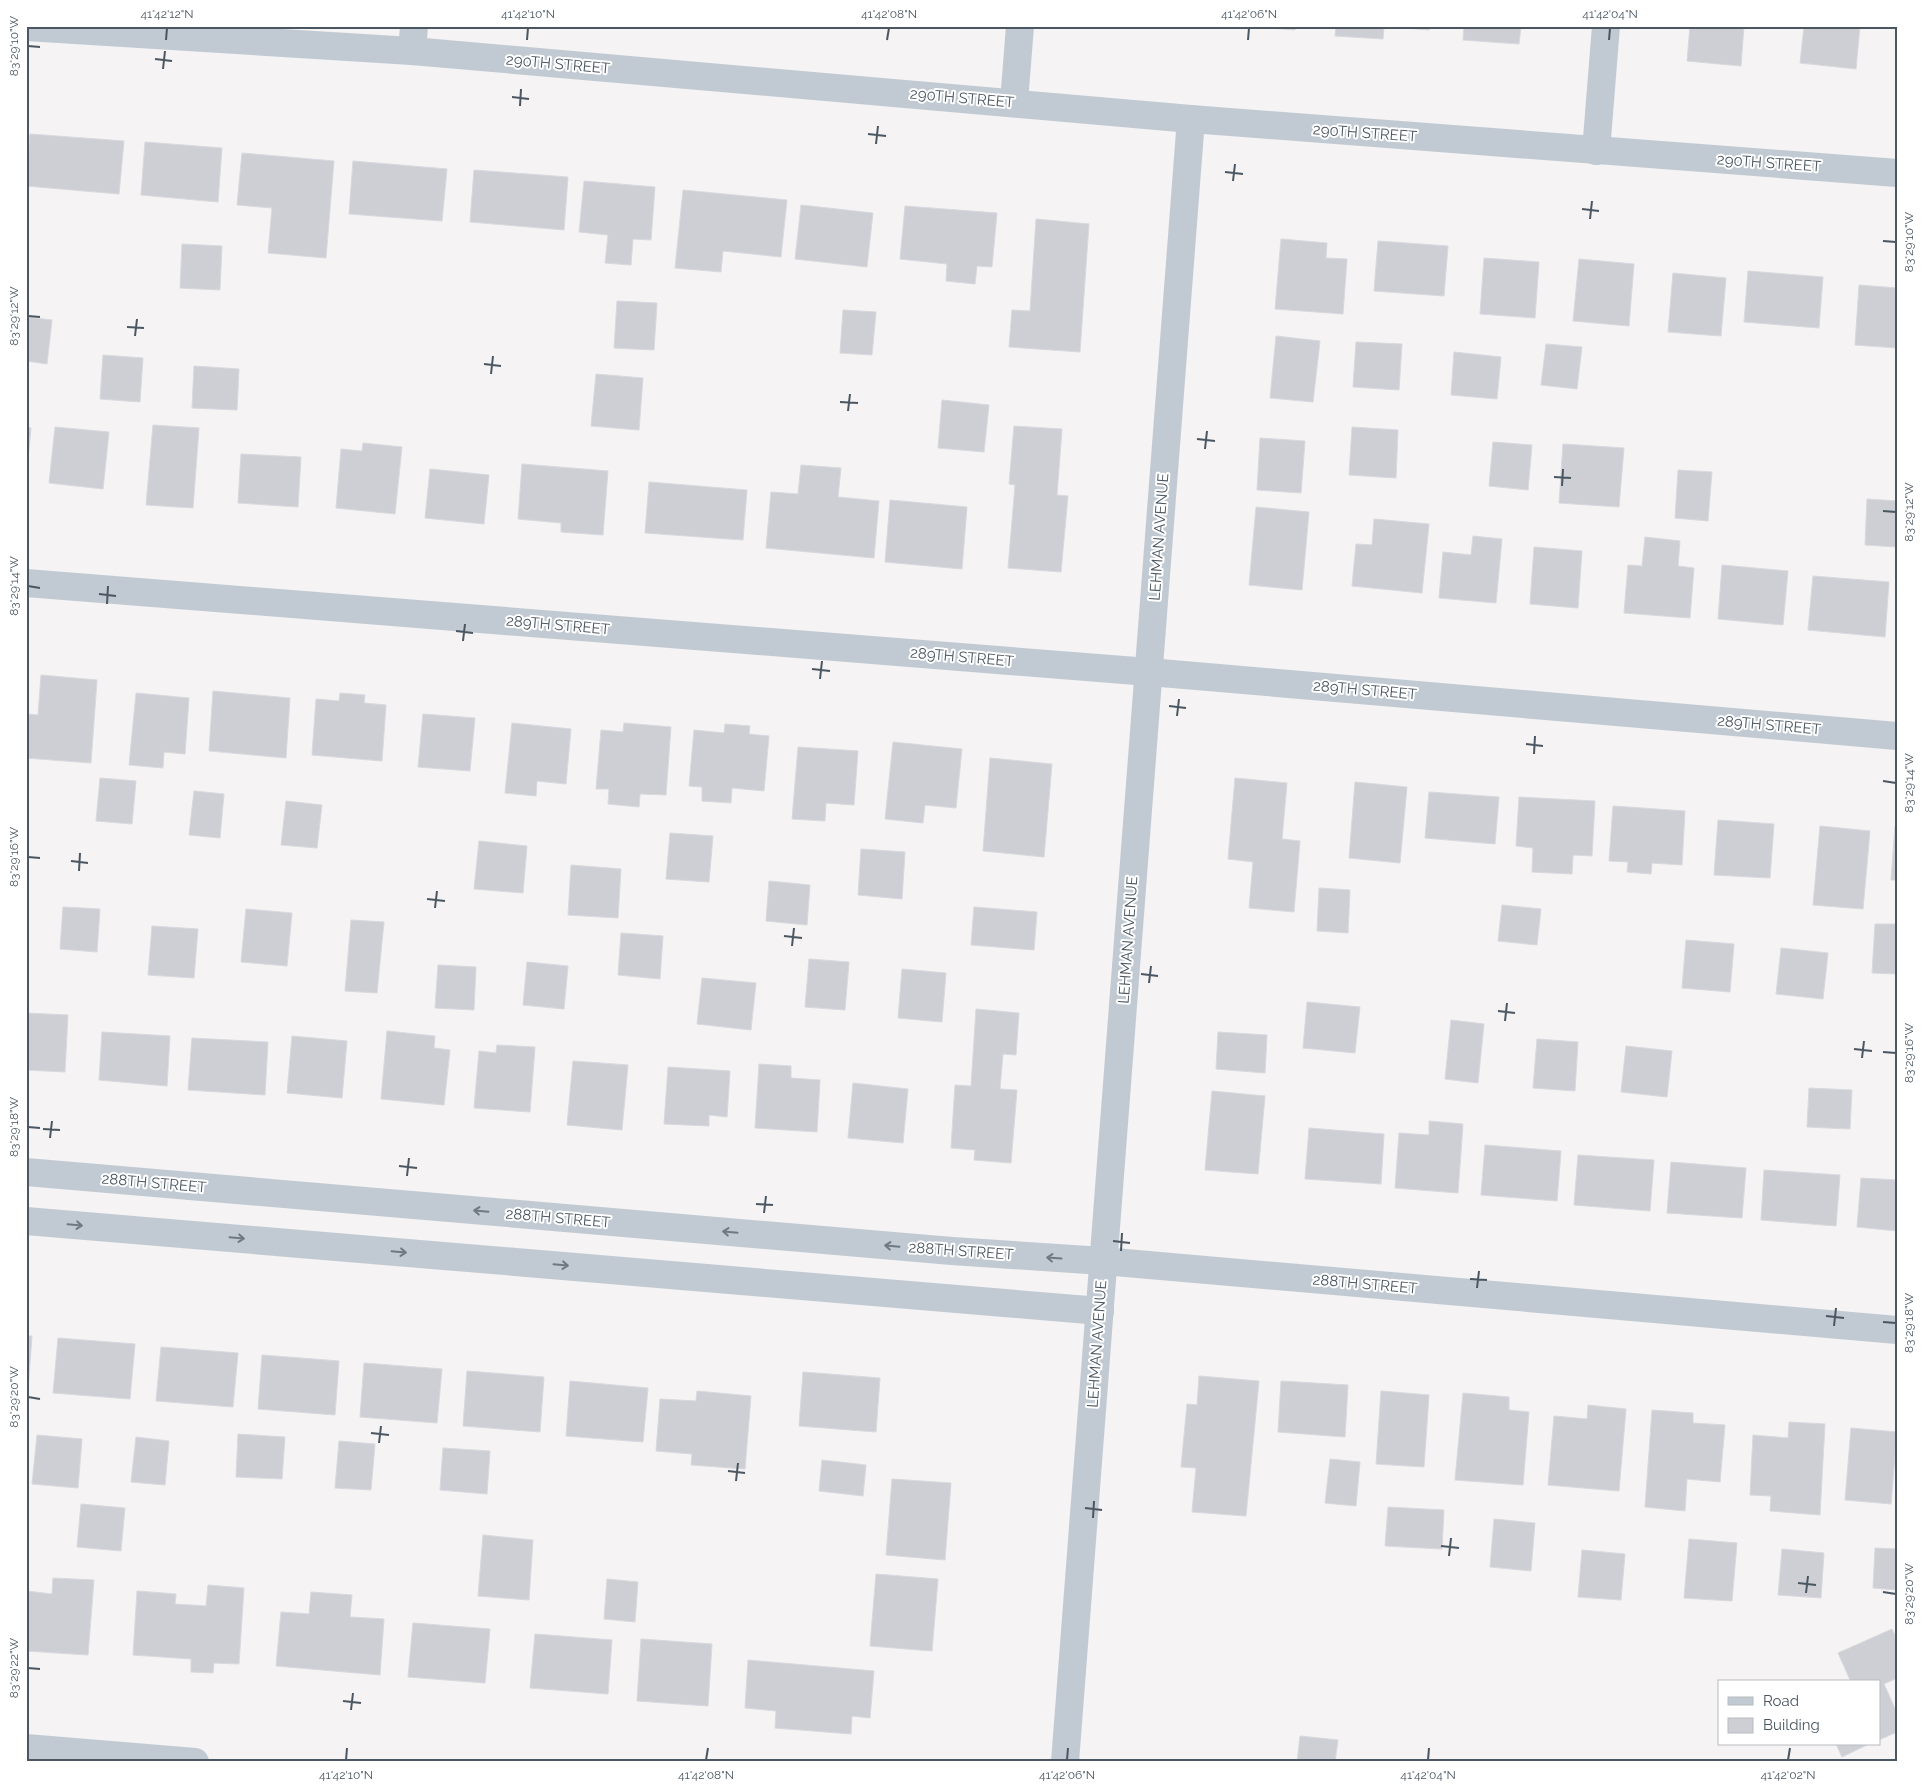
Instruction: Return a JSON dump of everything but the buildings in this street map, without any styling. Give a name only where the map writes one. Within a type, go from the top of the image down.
[{"type":"street","points":[[1014,102],[1020,26]]},
{"type":"street","points":[[1596,151],[1606,26]]},
{"type":"street","name":"290TH STREET","points":[[26,27],[413,39],[1191,119],[1897,173]]},
{"type":"street","name":"LEHMAN AVENUE","points":[[1065,1762],[1191,119]]},
{"type":"street","name":"289TH STREET","points":[[26,583],[1149,672],[1897,736]]},
{"type":"street","name":"288TH STREET","points":[[26,1172],[952,1251],[1103,1261],[1897,1330]]},
{"type":"street","points":[[26,1221],[1100,1311]]},
{"type":"street","points":[[26,1748],[195,1762]]}]
